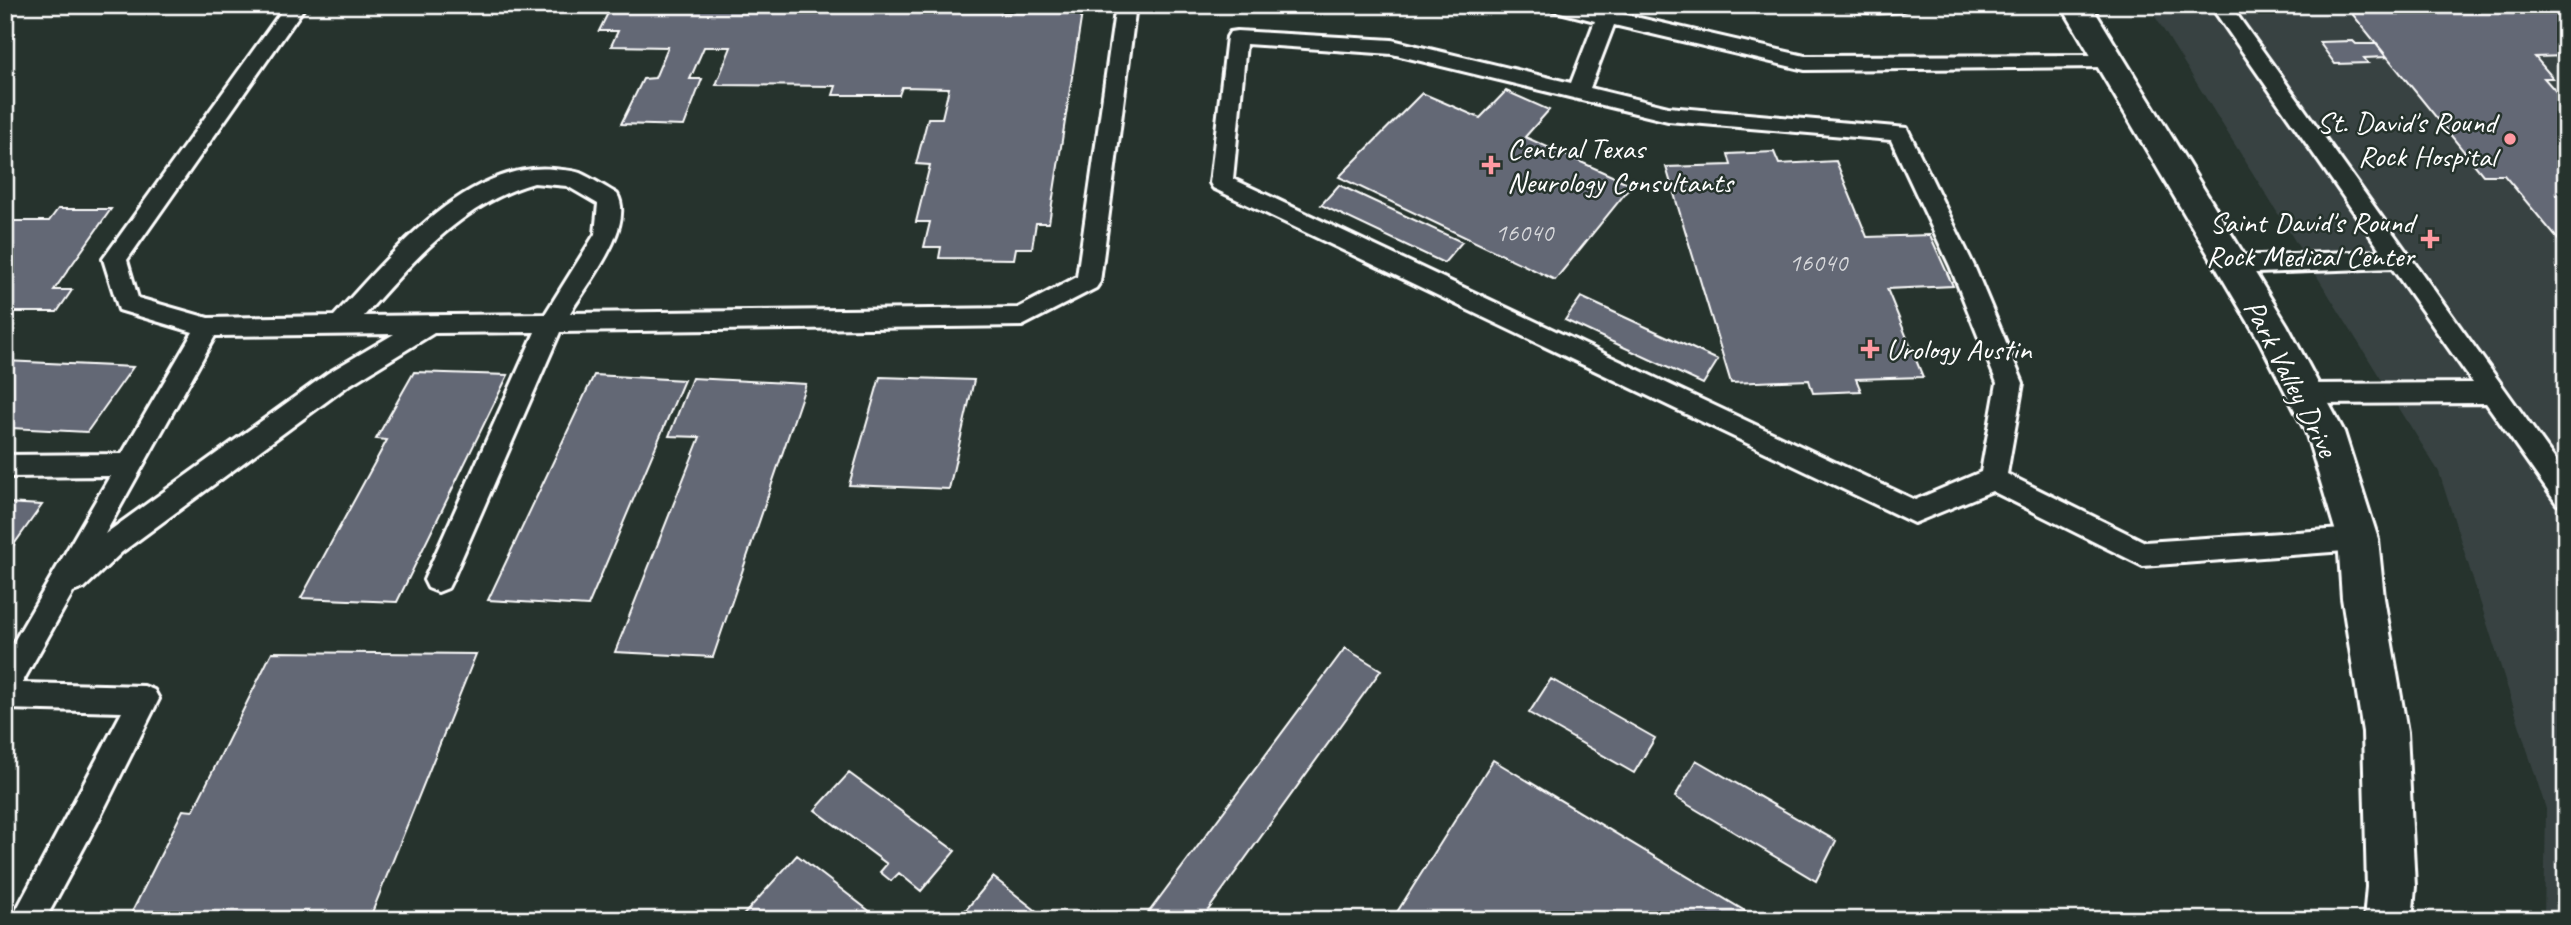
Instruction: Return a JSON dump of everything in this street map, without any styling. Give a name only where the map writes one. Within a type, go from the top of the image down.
[{"type":"street","name":"Park Valley Drive","points":[[2076,5],[2231,265],[2325,432],[2358,539],[2363,598],[2385,732],[2391,887],[2388,920]]},
{"type":"lane","points":[[296,5],[115,259],[128,304],[208,327],[1021,317],[1087,282],[1126,5]]},
{"type":"lane","points":[[1555,5],[1606,19],[1805,63],[2107,60]]},
{"type":"lane","points":[[1855,5],[1903,5]]},
{"type":"lane","points":[[2220,5],[2566,496]]},
{"type":"lane","points":[[1577,94],[1606,19]]},
{"type":"lane","points":[[1993,479],[2010,383],[1962,265],[1899,133],[1668,114],[1392,47],[1237,37],[1221,183],[1914,512],[1993,479],[2143,554],[2358,539]]},
{"type":"lane","points":[[341,325],[420,240],[456,210],[497,185],[540,174],[559,176],[595,188],[609,200],[606,235],[552,323],[438,580]]},
{"type":"lane","points":[[2231,265],[2398,259]]},
{"type":"lane","points":[[54,598],[112,544],[157,511],[337,380],[429,324]]},
{"type":"lane","points":[[5,685],[208,327]]},
{"type":"lane","points":[[2306,394],[2492,393]]},
{"type":"lane","points":[[5,466],[130,465]]},
{"type":"lane","points":[[5,696],[144,699],[27,920]]},
{"type":"shaded area","name":"Saint David's Round Rock Medical Center","points":[[2148,5],[2566,5],[2566,920],[2544,920],[2546,809],[2439,472]]},
{"type":"building","points":[[612,5],[803,5],[801,11],[1082,13],[1049,223],[1036,223],[1032,248],[1016,248],[1014,259],[939,258],[941,247],[924,247],[930,222],[916,222],[930,165],[916,164],[928,118],[942,118],[949,88],[902,87],[899,95],[833,95],[836,86],[716,85],[731,47],[704,47],[690,79],[702,79],[684,126],[621,124],[643,79],[655,78],[668,47],[611,46],[618,31],[599,31]]},
{"type":"building","name":"St. David's Round Rock Hospital","points":[[2345,5],[2566,5],[2566,56],[2535,57],[2553,78],[2544,78],[2566,103],[2566,249],[2504,175],[2483,175]]},
{"type":"building","points":[[2353,41],[2356,44],[2376,44],[2386,57],[2364,58],[2368,63],[2335,64],[2319,42]]},
{"type":"building","points":[[1506,91],[1549,110],[1525,137],[1632,185],[1555,280],[1339,177],[1422,93],[1480,118]]},
{"type":"building","points":[[1774,152],[1779,164],[1836,161],[1867,237],[1930,235],[1953,286],[1887,289],[1923,377],[1856,379],[1861,391],[1813,393],[1809,380],[1731,383],[1666,167],[1731,165],[1728,154]]},
{"type":"building","points":[[1339,185],[1462,242],[1444,263],[1321,205]]},
{"type":"building","points":[[58,209],[111,209],[54,290],[72,290],[57,312],[5,312],[5,221],[49,221]]},
{"type":"building","points":[[1581,297],[1718,360],[1703,384],[1565,320]]},
{"type":"building","points":[[5,361],[133,367],[87,432],[11,428],[5,435]]},
{"type":"building","points":[[414,372],[508,375],[397,602],[301,598],[387,440],[376,439]]},
{"type":"building","points":[[594,375],[684,380],[588,606],[488,600]]},
{"type":"building","points":[[880,377],[974,380],[949,489],[849,485]]},
{"type":"building","points":[[692,378],[806,384],[713,657],[615,652],[700,437],[669,436]]},
{"type":"building","points":[[5,503],[42,505],[5,557]]},
{"type":"building","points":[[1345,648],[1381,670],[1201,920],[1143,920]]},
{"type":"building","points":[[272,652],[476,654],[369,920],[128,920],[183,810],[193,811]]},
{"type":"building","points":[[1551,679],[1655,738],[1634,773],[1529,713]]},
{"type":"building","points":[[1493,760],[1760,920],[1392,920]]},
{"type":"building","points":[[1696,760],[1836,841],[1816,881],[1675,797]]},
{"type":"building","points":[[849,773],[955,851],[921,891],[899,873],[891,881],[880,872],[887,864],[815,810]]},
{"type":"building","points":[[797,855],[881,920],[739,920]]},
{"type":"building","points":[[993,877],[1048,920],[959,918]]},
{"type":"place","name":"St. David's Round Rock Hospital","points":[[2510,139]]},
{"type":"place","name":"Central Texas Neurology Consultants","points":[[1491,165]]},
{"type":"place","name":"Saint David's Round Rock Medical Center","points":[[2430,239]]},
{"type":"place","name":"Urology Austin","points":[[1870,349]]}]
